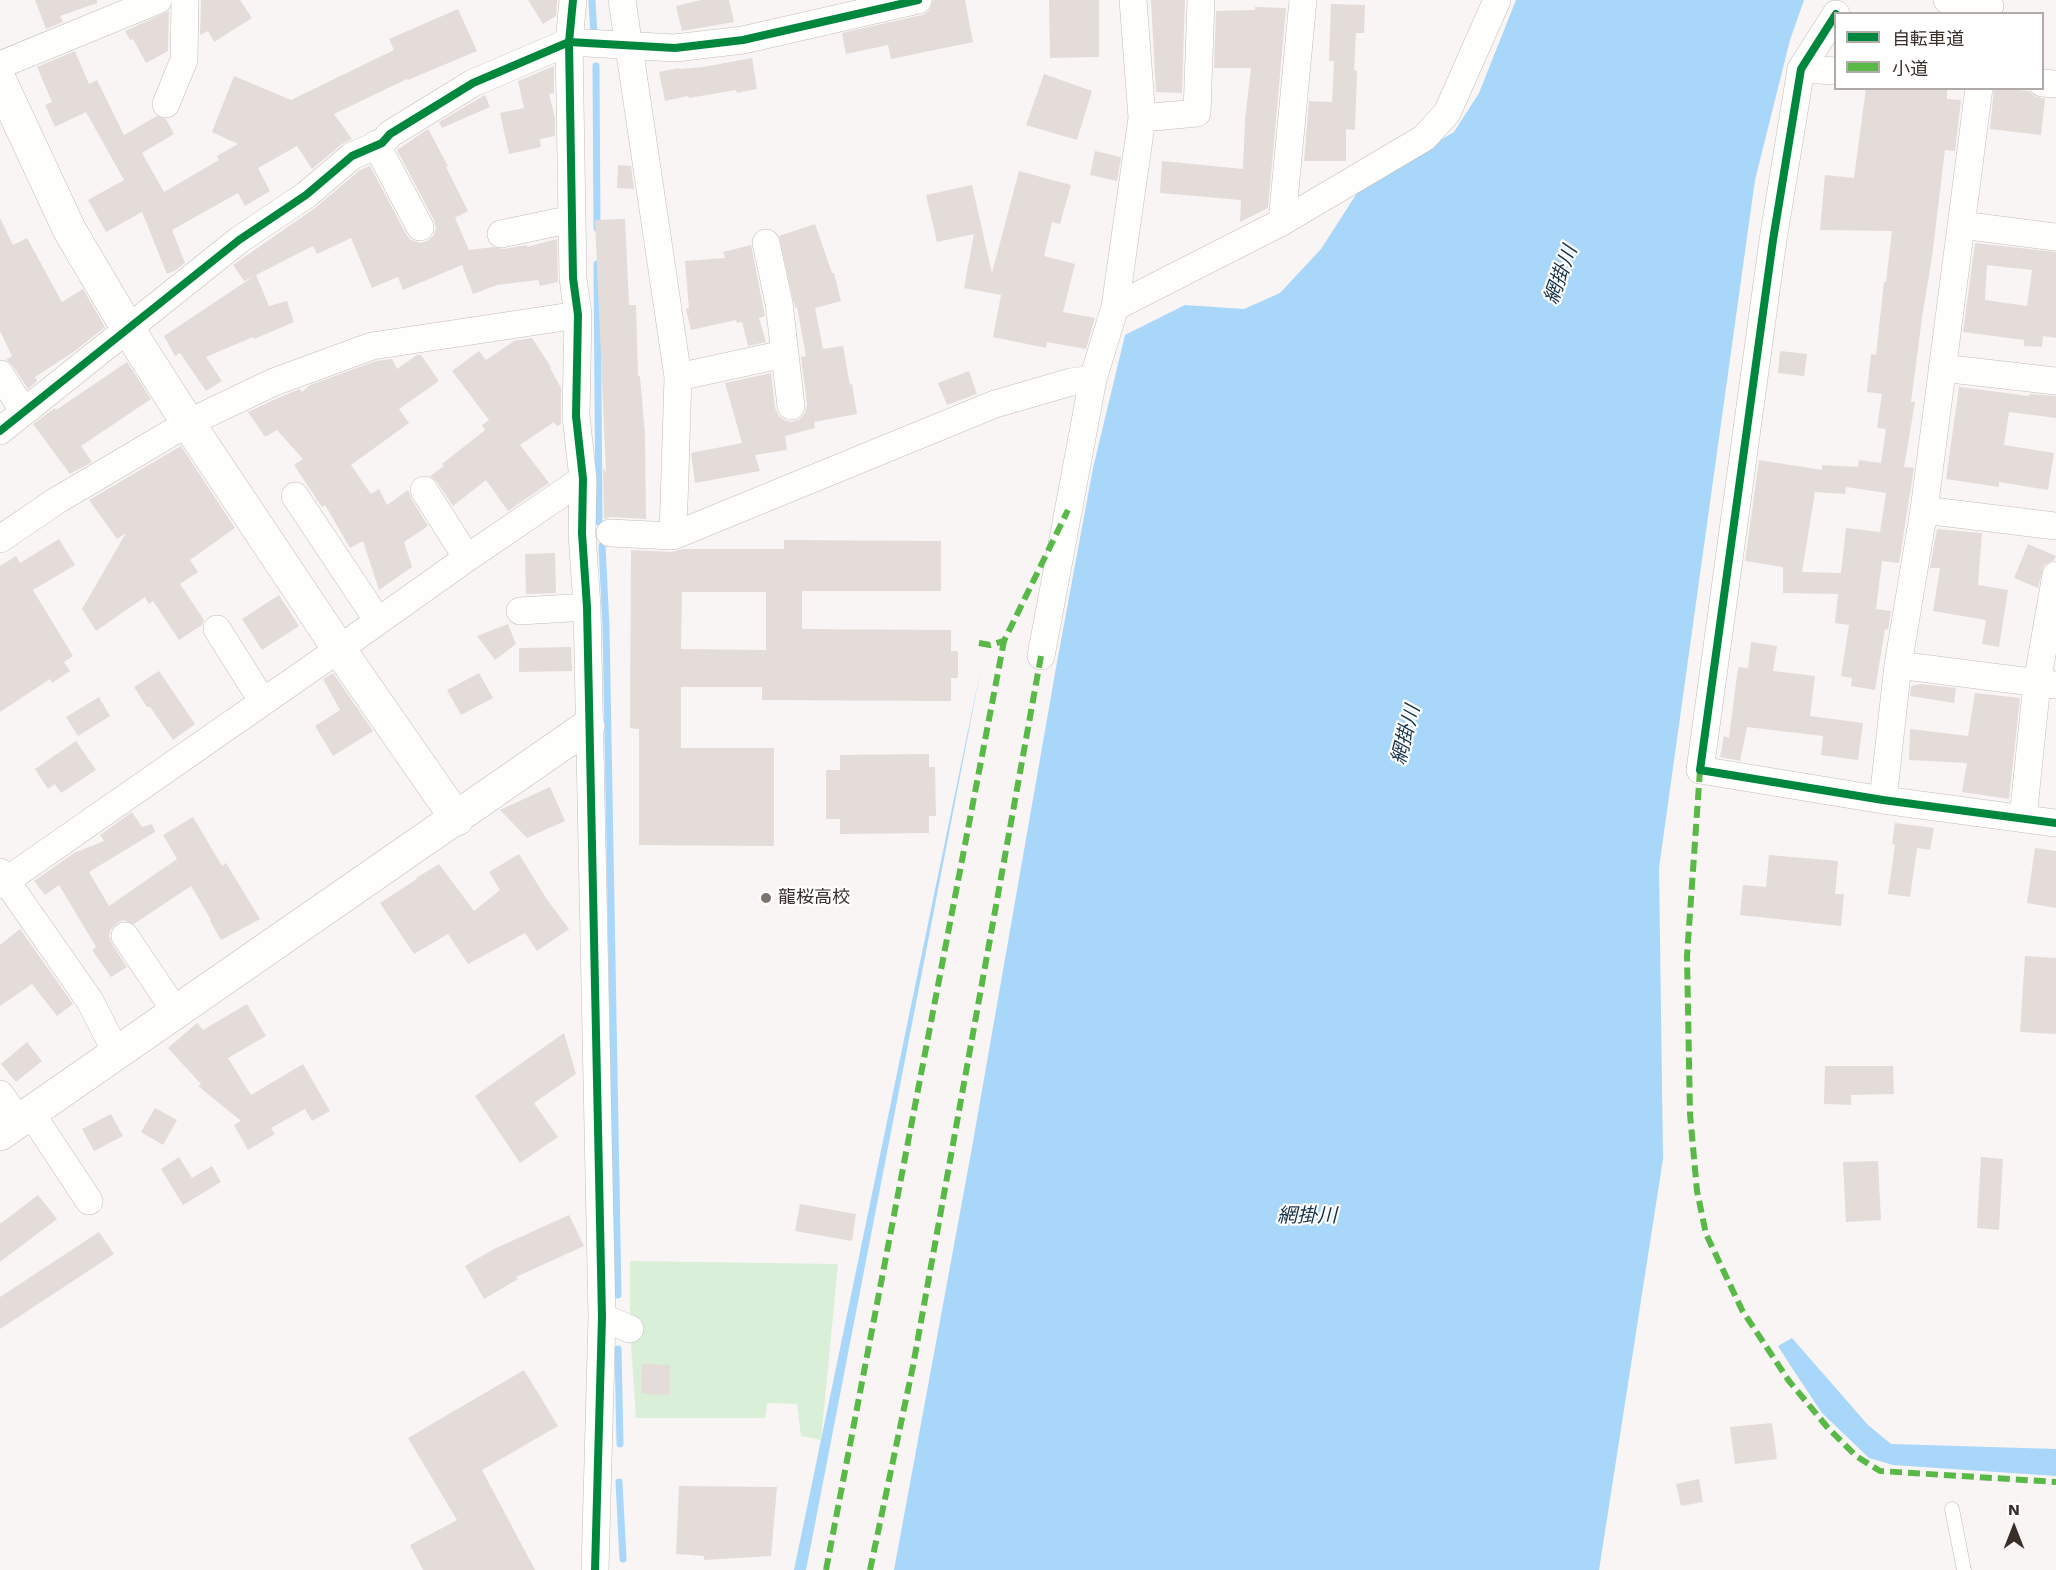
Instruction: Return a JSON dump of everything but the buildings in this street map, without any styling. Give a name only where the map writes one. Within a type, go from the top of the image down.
[{"type":"street","points":[[166,104],[184,60],[185,0]]},
{"type":"street","points":[[573,0],[569,42],[573,278],[578,315],[576,416],[583,479],[582,533],[587,607],[602,1317],[596,1570]]},
{"type":"street","points":[[622,0],[678,377],[673,536]]},
{"type":"street","points":[[0,431],[239,240],[306,195],[352,156],[382,143],[390,134],[473,83],[569,42],[675,48],[743,40],[918,0]]},
{"type":"street","points":[[1041,656],[1093,379],[1115,307],[1142,118],[1133,0]]},
{"type":"street","points":[[1142,118],[1197,112],[1201,0]]},
{"type":"street","points":[[1282,222],[1303,0]]},
{"type":"street","points":[[1115,307],[1282,222],[1424,138],[1447,113],[1497,0]]},
{"type":"street","points":[[1947,0],[1990,6]]},
{"type":"street","points":[[0,64],[152,1]]},
{"type":"street","points":[[1834,17],[1801,69],[1773,240],[1700,770],[1882,800],[2056,823]]},
{"type":"street","points":[[1801,69],[1834,71]]},
{"type":"street","points":[[0,81],[70,231],[128,329],[339,649],[456,819]]},
{"type":"street","points":[[1882,800],[1898,665],[1924,510],[1979,90]]},
{"type":"street","points":[[376,144],[420,226]]},
{"type":"street","points":[[501,234],[572,219]]},
{"type":"street","points":[[1961,225],[2056,237]]},
{"type":"street","points":[[766,243],[778,303],[791,406]]},
{"type":"street","points":[[0,539],[56,501],[188,423],[274,382],[372,346],[578,315]]},
{"type":"street","points":[[678,377],[784,354]]},
{"type":"street","points":[[1941,368],[2056,381]]},
{"type":"street","points":[[0,374],[24,412]]},
{"type":"street","points":[[610,533],[673,536],[995,404],[1071,382],[1093,379]]},
{"type":"street","points":[[117,1054],[90,1001],[2,879],[263,702],[583,479]]},
{"type":"street","points":[[424,490],[467,558]]},
{"type":"street","points":[[295,496],[378,621]]},
{"type":"street","points":[[1924,510],[2056,526]]},
{"type":"street","points":[[2023,818],[2047,684],[2056,575]]},
{"type":"street","points":[[520,611],[587,607]]},
{"type":"street","points":[[217,629],[263,702]]},
{"type":"street","points":[[1898,665],[2047,684]]},
{"type":"street","points":[[17,1123],[588,726]]},
{"type":"street","points":[[125,936],[176,1012]]},
{"type":"street","points":[[0,1094],[17,1123],[89,1201]]},
{"type":"street","points":[[602,1317],[630,1329]]},
{"type":"lane","points":[[1952,1509],[1964,1570]]},
{"type":"green space","points":[[630,1261],[838,1264],[821,1440],[801,1436],[797,1404],[767,1403],[765,1418],[636,1418],[630,1329]]},
{"type":"water","name":"網掛川","points":[[1516,0],[1804,0],[1790,40],[1755,180],[1659,868],[1663,1159],[1599,1570],[894,1570],[1093,468],[1125,335],[1185,305],[1244,309],[1280,293],[1321,249],[1361,187],[1454,132],[1479,93]]},
{"type":"water","points":[[981,668],[806,1570],[794,1570],[821,1440]]},
{"type":"water","points":[[1792,1338],[1868,1425],[1891,1444],[2056,1449],[2056,1476],[1893,1465],[1869,1458],[1822,1413],[1792,1368],[1778,1346]]},
{"type":"waterway","points":[[592,0],[594,36]]},
{"type":"waterway","points":[[596,66],[597,228]]},
{"type":"waterway","points":[[597,264],[599,522]]},
{"type":"waterway","points":[[602,546],[606,627],[618,1295]]},
{"type":"waterway","points":[[618,1349],[620,1444]]},
{"type":"waterway","points":[[619,1482],[623,1559]]},
{"type":"marked path","points":[[979,643],[990,645],[1004,641],[1068,510]]},
{"type":"marked path","points":[[826,1570],[1004,641]]},
{"type":"marked path","points":[[870,1570],[913,1366],[1041,656]]},
{"type":"marked path","points":[[1700,770],[1687,956],[1690,1114],[1697,1191],[1706,1234],[1742,1310],[1789,1381],[1828,1428],[1856,1456],[1880,1471],[2056,1482]]},
{"type":"cycle path","points":[[573,0],[569,42],[573,278],[578,315],[576,416],[583,479],[582,533],[587,607],[602,1317],[595,1570]]},
{"type":"cycle path","points":[[0,431],[239,240],[306,195],[352,156],[382,143],[390,134],[473,83],[569,42],[675,48],[743,40],[918,0]]},
{"type":"cycle path","points":[[1834,17],[1801,69],[1773,240],[1700,770],[1883,800],[2056,823]]},
{"type":"place","name":"龍桜高校","points":[[766,898]]}]
